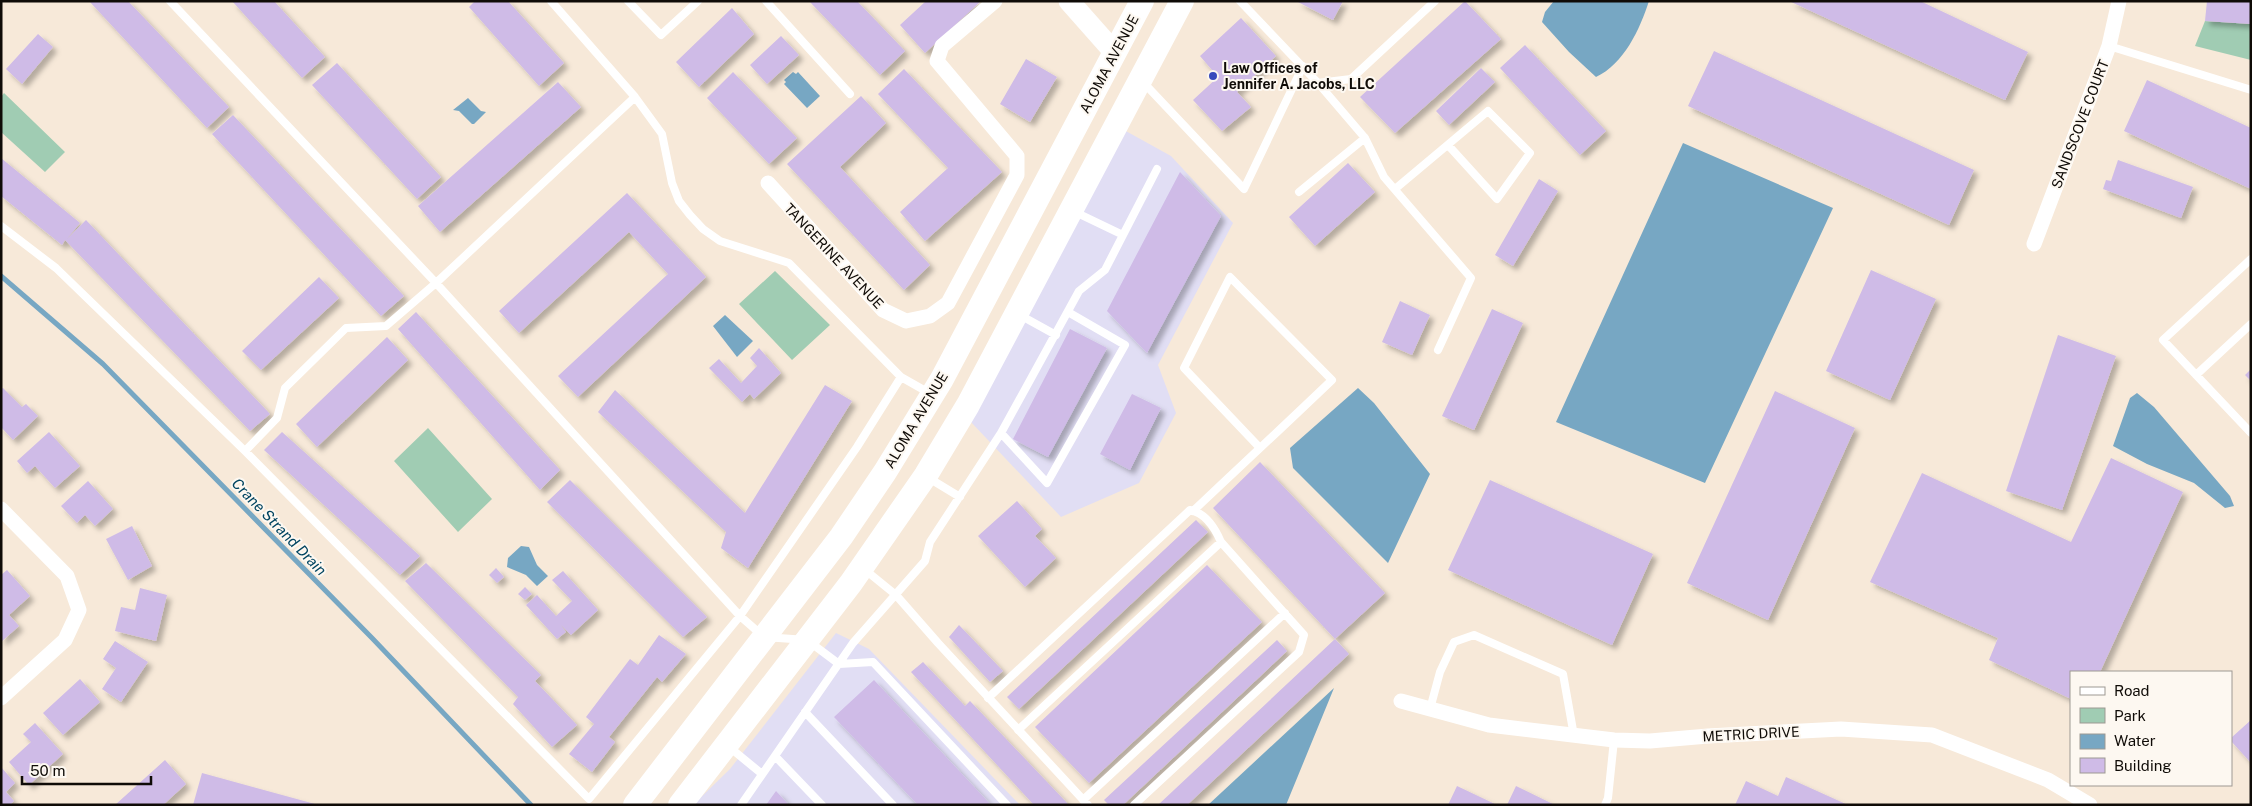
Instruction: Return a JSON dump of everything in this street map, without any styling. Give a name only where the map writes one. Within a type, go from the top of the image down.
[{"type":"main road","name":"ALOMA AVENUE","points":[[635,805],[865,503],[933,395],[1142,1]]},
{"type":"main road","points":[[680,805],[862,568],[926,476],[968,405],[1182,1]]},
{"type":"main road","points":[[1072,211],[1069,195],[1074,179],[1120,90],[1121,73],[1115,53]]},
{"type":"main road","points":[[1012,247],[1010,281],[1017,313]]},
{"type":"street","name":"TANGERINE AVENUE","points":[[768,184],[883,310],[906,321],[930,316],[948,303],[1017,175],[1017,156],[937,61],[942,46],[995,1]]},
{"type":"street","points":[[1069,1],[1115,53]]},
{"type":"street","name":"SANDSCOVE COURT","points":[[2034,244],[2109,46],[2119,1]]},
{"type":"street","points":[[1,509],[67,576],[79,610],[65,640],[1,698]]},
{"type":"street","name":"METRIC DRIVE","points":[[1401,701],[1489,726],[1614,740],[1650,741],[1841,729],[1932,735],[2048,780],[2090,805]]},
{"type":"lane","points":[[170,1],[436,283],[740,616],[764,637],[807,640],[840,664],[873,662],[1007,805]]},
{"type":"lane","points":[[551,1],[635,97],[662,134],[672,183],[679,201],[703,229],[720,240],[789,263],[901,377],[933,395]]},
{"type":"lane","points":[[628,1],[661,34],[698,1]]},
{"type":"lane","points":[[766,1],[850,94]]},
{"type":"lane","points":[[1240,1],[1303,66],[1365,138],[1384,177],[1471,278],[1438,350]]},
{"type":"lane","points":[[1318,83],[1351,78],[1435,1]]},
{"type":"lane","points":[[2109,46],[2251,90]]},
{"type":"lane","points":[[1140,80],[1244,189],[1303,66]]},
{"type":"lane","points":[[245,451],[277,418],[285,388],[346,328],[386,326],[436,283],[635,97]]},
{"type":"lane","points":[[1395,190],[1488,111],[1530,153],[1496,199],[1448,145]]},
{"type":"lane","points":[[1299,192],[1365,138]]},
{"type":"lane","points":[[741,805],[853,643],[925,562],[930,542],[1001,434],[1079,291],[1105,270],[1157,169]]},
{"type":"lane","points":[[1072,211],[1123,235]]},
{"type":"lane","points":[[1,226],[56,268],[245,451],[589,799],[740,616],[857,447],[901,377]]},
{"type":"lane","points":[[2251,259],[2163,340],[2251,434]]},
{"type":"lane","points":[[1193,511],[1260,448],[1332,380],[1230,277],[1184,368],[1260,448]]},
{"type":"lane","points":[[1001,434],[1047,483],[1125,345],[1068,312]]},
{"type":"lane","points":[[1017,313],[1056,334]]},
{"type":"lane","points":[[2196,375],[2251,324]]},
{"type":"lane","points":[[926,476],[960,497]]},
{"type":"lane","points":[[988,698],[1190,510],[1200,512],[1215,529],[1221,542],[1304,635],[1299,652],[1134,805]]},
{"type":"lane","points":[[1018,730],[1221,542]]},
{"type":"lane","points":[[862,568],[896,595],[988,698],[1085,802],[1285,613]]},
{"type":"lane","points":[[1430,709],[1440,672],[1454,642],[1474,635],[1562,674],[1574,736]]},
{"type":"lane","points":[[805,712],[893,805]]},
{"type":"lane","points":[[1605,805],[1608,798],[1614,740]]},
{"type":"lane","points":[[726,744],[762,774]]},
{"type":"lane","points":[[775,756],[822,805]]},
{"type":"shaded area","points":[[1124,130],[1171,156],[1233,223],[1158,365],[1176,413],[1139,483],[1061,517],[970,421]]},
{"type":"shaded area","points":[[836,633],[869,649],[1020,805],[693,805],[730,769]]},
{"type":"green space","points":[[2205,21],[2251,24],[2251,60],[2195,46]]},
{"type":"green space","points":[[4,93],[65,152],[45,172],[1,132],[1,97]]},
{"type":"green space","points":[[775,271],[830,325],[792,360],[739,304]]},
{"type":"green space","points":[[428,428],[492,499],[458,532],[394,461]]},
{"type":"water","points":[[1554,1],[1649,1],[1630,45],[1615,64],[1596,77],[1569,52],[1542,22],[1545,12]]},
{"type":"water","points":[[793,72],[796,74],[798,72],[820,96],[807,108],[784,84],[786,82],[784,80]]},
{"type":"water","points":[[468,98],[481,111],[486,112],[474,124],[459,111],[453,110]]},
{"type":"water","points":[[1683,143],[1833,208],[1705,483],[1556,422]]},
{"type":"water","points":[[725,315],[753,341],[737,357],[713,326]]},
{"type":"water","points":[[1358,388],[1374,403],[1430,474],[1388,563],[1293,468],[1290,448]]},
{"type":"water","points":[[2137,393],[2154,407],[2230,496],[2234,506],[2225,508],[2194,483],[2147,464],[2113,446],[2130,398]]},
{"type":"water","points":[[521,546],[529,547],[537,565],[548,576],[537,586],[526,575],[507,567],[508,558]]},
{"type":"water","points":[[1334,688],[1286,805],[1208,805]]},
{"type":"building","points":[[89,1],[128,1],[229,107],[207,128]]},
{"type":"building","points":[[232,1],[274,1],[325,57],[302,78]]},
{"type":"building","points":[[475,1],[508,1],[564,63],[539,86],[469,7]]},
{"type":"building","points":[[809,1],[857,1],[905,51],[880,75]]},
{"type":"building","points":[[926,1],[981,1],[925,53],[900,25]]},
{"type":"building","points":[[1296,1],[1343,1],[1333,20]]},
{"type":"building","points":[[1465,1],[1501,39],[1395,133],[1360,97]]},
{"type":"building","points":[[1789,1],[1920,1],[2028,52],[2005,100]]},
{"type":"building","points":[[2207,1],[2251,1],[2251,24],[2205,21]]},
{"type":"building","points":[[732,8],[754,34],[699,87],[676,62]]},
{"type":"building","points":[[1241,18],[1276,56],[1237,92],[1251,107],[1222,131],[1193,100],[1218,77],[1200,56]]},
{"type":"building","points":[[38,34],[53,47],[22,84],[6,69]]},
{"type":"building","points":[[781,36],[799,55],[767,84],[750,65]]},
{"type":"building","points":[[1525,45],[1606,131],[1580,155],[1500,68]]},
{"type":"building","points":[[1714,51],[1974,170],[1949,225],[1688,106]]},
{"type":"building","points":[[1026,59],[1057,77],[1030,122],[1000,104]]},
{"type":"building","points":[[337,63],[441,177],[417,199],[312,85]]},
{"type":"building","points":[[1481,68],[1495,82],[1449,125],[1436,111]]},
{"type":"building","points":[[904,69],[1002,172],[925,241],[900,212],[948,168],[878,94]]},
{"type":"building","points":[[733,72],[797,138],[769,164],[707,98]]},
{"type":"building","points":[[2147,80],[2251,128],[2251,189],[2124,131]]},
{"type":"building","points":[[558,82],[581,107],[440,232],[418,206]]},
{"type":"building","points":[[861,96],[886,123],[840,167],[930,265],[904,290],[787,164]]},
{"type":"building","points":[[233,115],[404,296],[381,316],[212,134]]},
{"type":"building","points":[[1,158],[80,223],[67,239],[86,220],[270,414],[250,431],[65,240],[62,245],[1,196]]},
{"type":"building","points":[[2118,160],[2193,187],[2181,218],[2103,189],[2106,180],[2111,181]]},
{"type":"building","points":[[1348,163],[1375,192],[1315,246],[1289,217]]},
{"type":"building","points":[[1180,172],[1221,216],[1147,353],[1107,311]]},
{"type":"building","points":[[1539,179],[1558,191],[1513,266],[1495,255]]},
{"type":"building","points":[[627,193],[706,277],[578,397],[558,376],[668,274],[629,232],[519,333],[499,311]]},
{"type":"building","points":[[1871,270],[1936,299],[1890,400],[1826,371]]},
{"type":"building","points":[[319,277],[339,298],[261,370],[242,351]]},
{"type":"building","points":[[1400,301],[1430,315],[1412,355],[1382,342]]},
{"type":"building","points":[[1492,309],[1523,323],[1474,430],[1442,416]]},
{"type":"building","points":[[416,312],[560,470],[540,490],[398,329]]},
{"type":"building","points":[[1070,329],[1107,348],[1048,457],[1013,439]]},
{"type":"building","points":[[2058,335],[2116,356],[2062,510],[2006,491]]},
{"type":"building","points":[[387,337],[408,360],[317,447],[296,424]]},
{"type":"building","points":[[759,348],[781,373],[754,399],[750,394],[742,402],[709,368],[719,359],[741,383],[757,366],[750,358]]},
{"type":"building","points":[[2251,369],[2251,381],[2245,375]]},
{"type":"building","points":[[825,385],[852,401],[748,568],[721,548],[726,532],[598,412],[615,390],[745,513]]},
{"type":"building","points":[[3,388],[22,407],[26,404],[38,416],[13,440],[1,427],[1,389]]},
{"type":"building","points":[[1775,391],[1855,428],[1768,620],[1687,583]]},
{"type":"building","points":[[1132,394],[1161,408],[1130,470],[1100,454]]},
{"type":"building","points":[[49,432],[80,466],[55,488],[35,466],[27,473],[17,461]]},
{"type":"building","points":[[282,432],[420,556],[400,575],[264,450]]},
{"type":"building","points":[[2111,458],[2183,492],[2100,671],[2070,671],[2070,699],[1989,660],[1998,638],[1870,582],[1922,473],[2071,542]]},
{"type":"building","points":[[1260,462],[1385,593],[1335,639],[1213,508]]},
{"type":"building","points":[[570,480],[707,617],[683,637],[547,502]]},
{"type":"building","points":[[1490,480],[1653,554],[1612,645],[1448,570]]},
{"type":"building","points":[[88,481],[113,509],[95,526],[85,515],[77,523],[61,506]]},
{"type":"building","points":[[1017,501],[1042,529],[1035,536],[1056,558],[1025,587],[978,536]]},
{"type":"building","points":[[1196,520],[1208,532],[1019,709],[1007,697]]},
{"type":"building","points":[[132,526],[152,566],[128,580],[106,539]]},
{"type":"building","points":[[426,563],[541,675],[535,681],[577,725],[552,747],[513,704],[518,697],[405,581]]},
{"type":"building","points":[[1207,565],[1262,622],[1089,783],[1035,727]]},
{"type":"building","points":[[496,568],[504,577],[497,583],[489,575]]},
{"type":"building","points":[[7,570],[30,596],[9,615],[19,626],[1,642],[1,575]]},
{"type":"building","points":[[563,571],[598,610],[571,635],[561,625],[566,632],[557,639],[526,605],[537,595],[556,616],[572,601],[552,580]]},
{"type":"building","points":[[525,587],[532,594],[525,600],[518,594]]},
{"type":"building","points":[[140,588],[167,595],[156,641],[115,631],[121,607],[135,610]]},
{"type":"building","points":[[959,625],[1003,671],[990,682],[949,637]]},
{"type":"building","points":[[659,635],[686,654],[662,682],[657,677],[609,737],[615,742],[592,772],[569,754],[594,724],[586,717],[630,659],[638,665]]},
{"type":"building","points":[[1335,639],[1349,654],[1187,805],[1158,805]]},
{"type":"building","points":[[1277,640],[1287,651],[1123,805],[1109,805],[1104,800]]},
{"type":"building","points":[[115,641],[148,662],[121,702],[102,689],[116,668],[103,659]]},
{"type":"building","points":[[923,662],[965,706],[970,701],[1069,805],[1034,805],[911,672]]},
{"type":"building","points":[[80,679],[100,702],[63,735],[43,713]]},
{"type":"building","points":[[874,680],[991,805],[918,805],[834,717]]},
{"type":"building","points":[[2251,720],[2251,763],[2232,742],[2232,737]]},
{"type":"building","points":[[35,723],[63,754],[29,785],[9,762],[31,742],[23,734]]},
{"type":"building","points":[[165,760],[186,784],[163,805],[115,805]]},
{"type":"building","points":[[1,767],[15,783],[6,792],[14,801],[10,805],[1,805]]},
{"type":"building","points":[[202,773],[315,804],[315,805],[193,805]]},
{"type":"building","points":[[1786,777],[1848,805],[1735,805],[1746,781],[1778,796]]},
{"type":"building","points":[[1457,786],[1497,805],[1448,805]]},
{"type":"building","points":[[1516,786],[1555,805],[1507,805]]},
{"type":"building","points":[[776,791],[789,805],[766,805]]},
{"type":"waterway","name":"Crane Strand Drain","points":[[1,276],[103,364],[372,638],[531,805]]},
{"type":"place","name":"Law Offices of Jennifer A. Jacobs, LLC","points":[[1213,76]]}]
